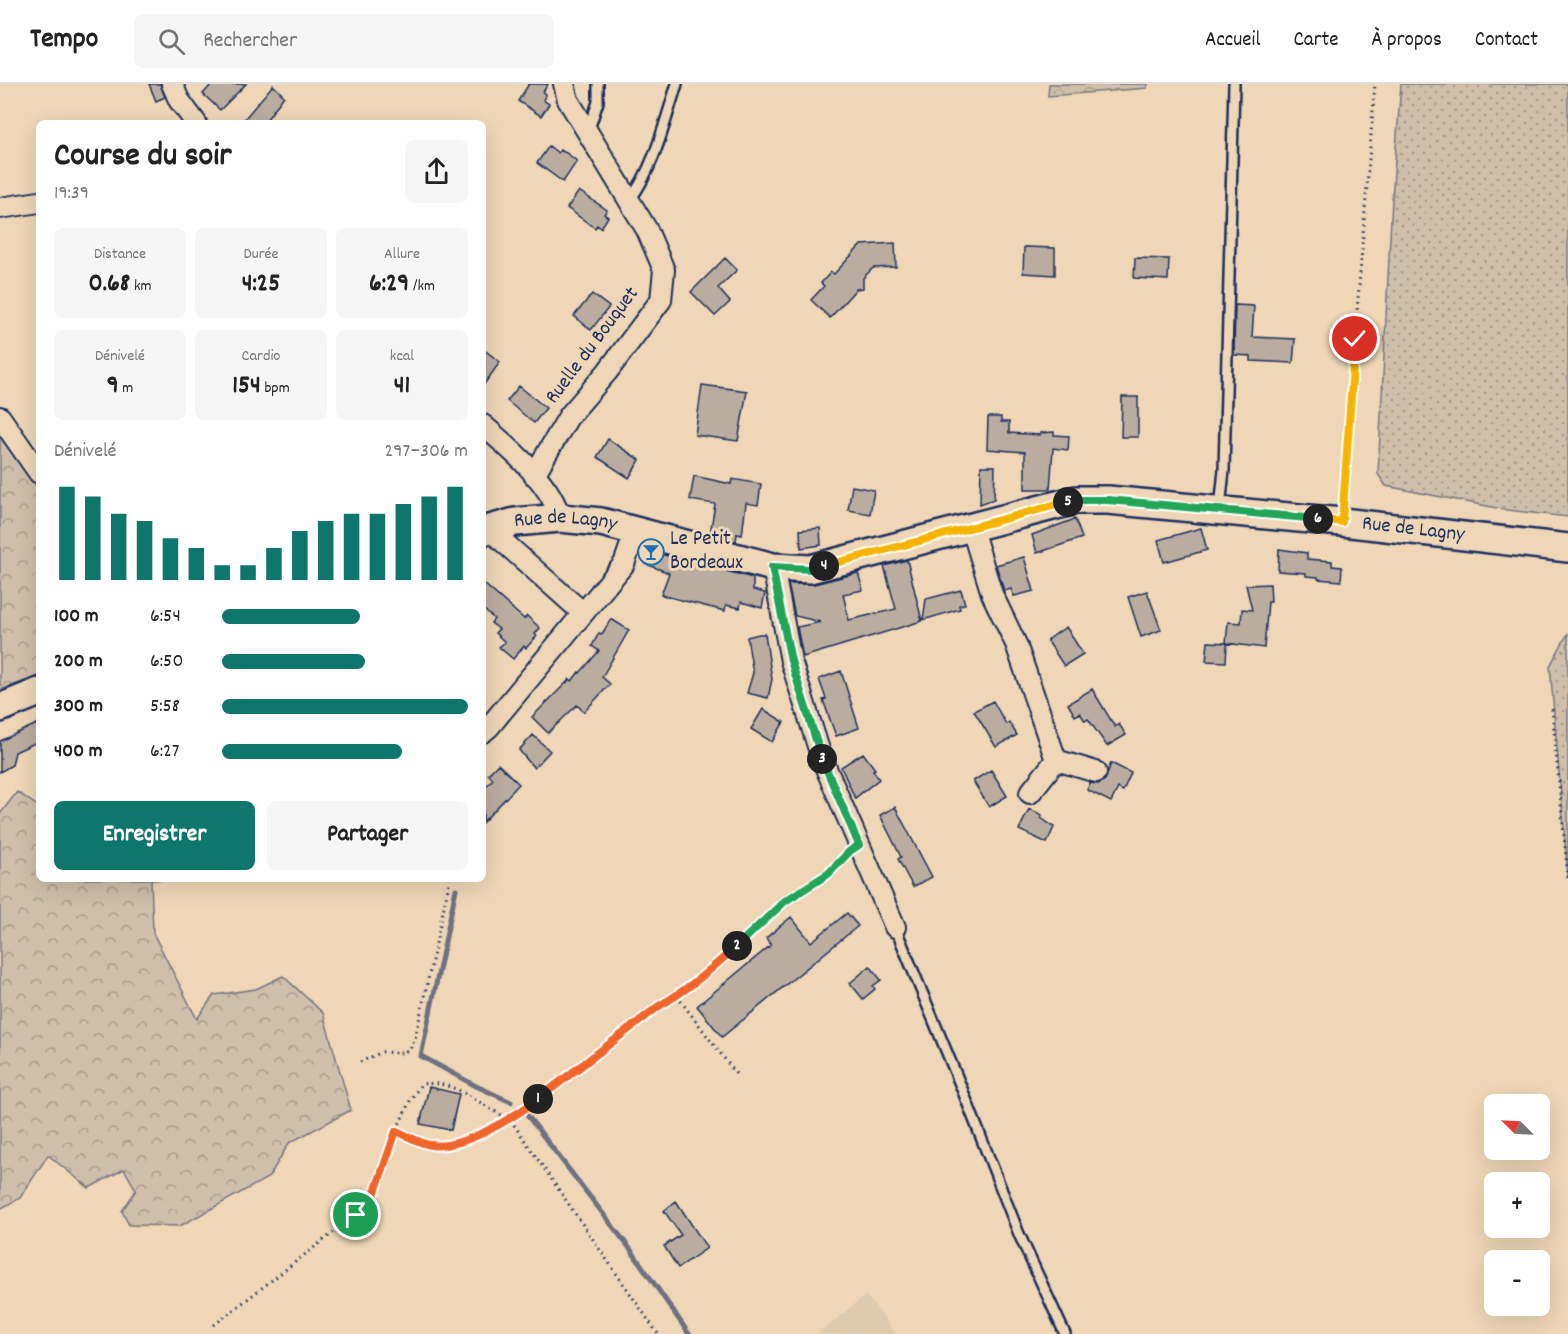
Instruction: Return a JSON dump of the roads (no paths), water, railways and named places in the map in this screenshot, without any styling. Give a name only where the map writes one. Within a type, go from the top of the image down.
[{"type":"main road","name":"Rue de Lagny","points":[[486,530],[515,522],[560,518],[600,522],[772,567],[810,569],[1076,500],[1108,500],[1342,522],[1568,548]]},
{"type":"main road","points":[[0,708],[36,693]]},
{"type":"street","points":[[172,84],[179,100],[194,120]]},
{"type":"street","name":"Ruelle du Bouquet","points":[[534,475],[569,416],[607,372],[661,300],[664,270],[647,230],[568,100],[564,84]]},
{"type":"street","points":[[0,208],[36,202]]},
{"type":"street","points":[[0,417],[36,469]]},
{"type":"street","points":[[486,428],[534,475],[557,505],[560,518]]},
{"type":"street","points":[[971,526],[992,594],[1016,644],[1056,760]]},
{"type":"street","points":[[486,530],[583,613]]},
{"type":"street","points":[[486,728],[624,564],[636,530]]},
{"type":"street","points":[[772,567],[791,661],[822,759],[895,927]]},
{"type":"street","points":[[1056,760],[1096,772]]},
{"type":"street","points":[[1030,794],[1056,760]]},
{"type":"lane","points":[[588,132],[598,102],[598,84]]},
{"type":"lane","points":[[630,200],[650,167],[677,84]]},
{"type":"lane","points":[[1220,510],[1224,470],[1234,84]]},
{"type":"lane","points":[[895,927],[1019,1234],[1065,1334]]},
{"type":"waterway","points":[[456,889],[421,1056],[511,1102]]},
{"type":"waterway","points":[[527,1115],[631,1250],[689,1334]]},
{"type":"place","name":"Le Petit Bordeaux","points":[[651,552]]}]
